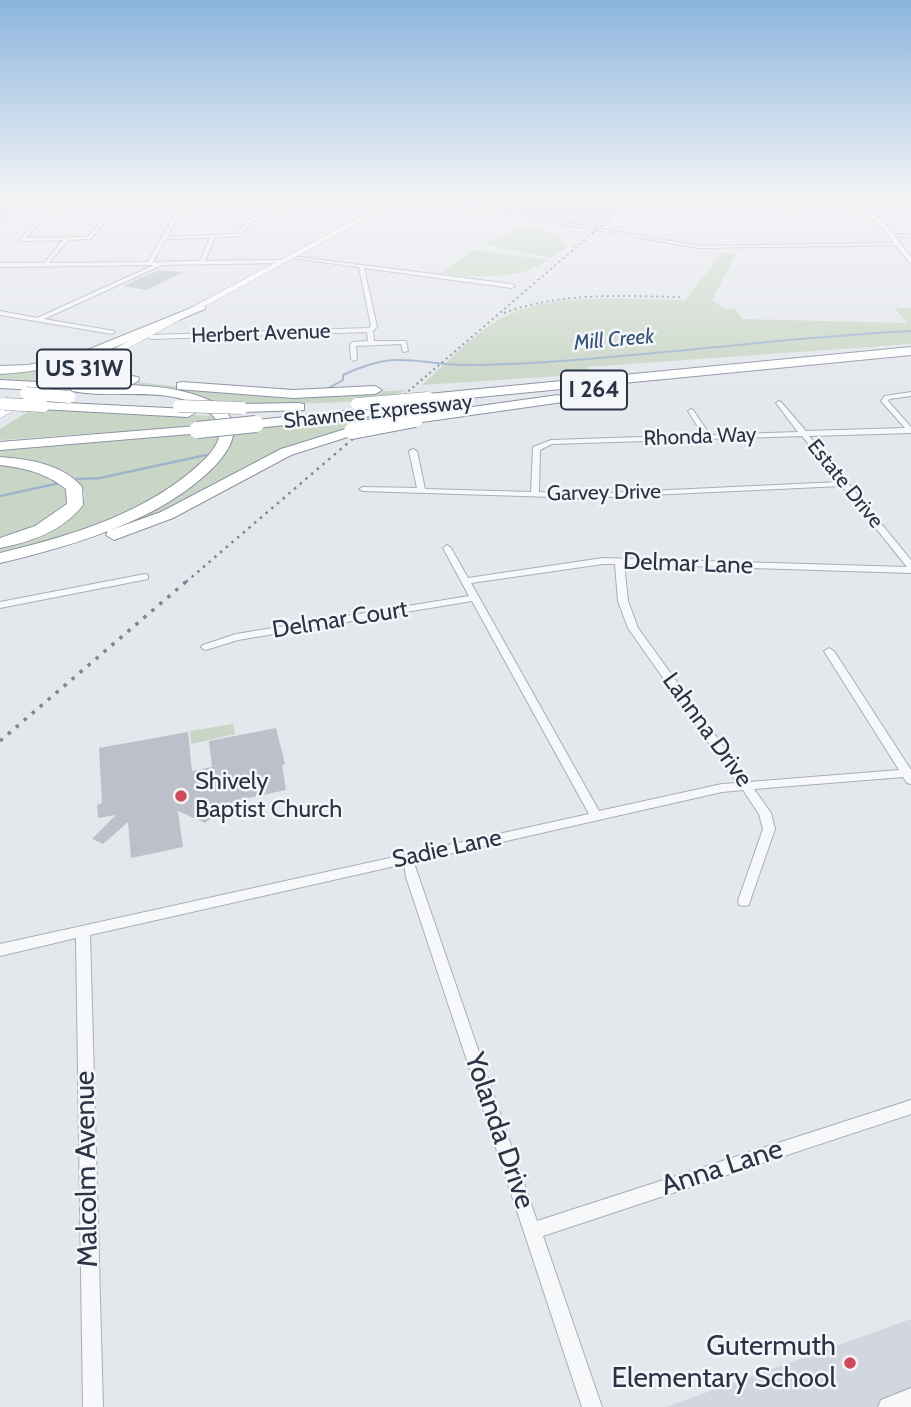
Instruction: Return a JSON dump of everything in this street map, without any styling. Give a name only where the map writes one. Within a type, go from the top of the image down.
[{"type":"highway","points":[[0,370],[40,369],[74,361],[168,318],[201,307]]},
{"type":"highway","name":"I 264","points":[[430,402],[911,351]]},
{"type":"highway","name":"I 264","points":[[755,374],[911,358]]},
{"type":"highway","points":[[96,369],[114,377],[236,391],[293,394],[722,369]]},
{"type":"highway","points":[[0,560],[58,551],[141,526],[186,506],[261,464],[302,446],[352,431],[415,419],[755,374]]},
{"type":"highway","name":"Shawnee Expressway","points":[[0,446],[197,430],[250,415],[755,374]]},
{"type":"highway","points":[[0,384],[31,390],[160,392],[196,400],[222,416],[227,422],[228,434],[222,447],[206,466],[158,500],[83,534],[0,560]]},
{"type":"highway","points":[[1,403],[31,390]]},
{"type":"highway","points":[[73,392],[184,410]]},
{"type":"highway","points":[[1,403],[250,415]]},
{"type":"highway","name":"I 264","points":[[250,415],[326,406],[362,408]]},
{"type":"highway","points":[[0,461],[39,467],[62,476],[74,486],[75,505],[63,518],[50,526],[0,543]]},
{"type":"main road","name":"US 31W","points":[[1,403],[168,324],[282,262]]},
{"type":"main road","name":"US 31W","points":[[0,424],[151,337],[168,324]]},
{"type":"street","points":[[45,265],[48,262]]},
{"type":"street","points":[[0,265],[212,262]]},
{"type":"street","points":[[320,262],[512,286]]},
{"type":"street","points":[[39,319],[160,264],[150,263]]},
{"type":"street","points":[[361,265],[374,327],[371,329],[371,343]]},
{"type":"street","points":[[0,313],[112,332]]},
{"type":"street","name":"Herbert Avenue","points":[[151,337],[371,329]]},
{"type":"street","points":[[354,359],[353,344],[404,342],[405,351]]},
{"type":"street","points":[[911,394],[885,398],[884,403],[911,430]]},
{"type":"street","name":"Estate Drive","points":[[779,403],[911,568]]},
{"type":"street","points":[[691,411],[707,436]]},
{"type":"street","name":"Rhonda Way","points":[[535,495],[534,456],[536,449],[544,443],[911,430]]},
{"type":"street","points":[[413,451],[422,491]]},
{"type":"street","name":"Garvey Drive","points":[[363,489],[611,495],[845,484]]},
{"type":"street","points":[[447,548],[596,816]]},
{"type":"street","name":"Delmar Lane","points":[[466,581],[573,564],[619,562],[911,568]]},
{"type":"street","name":"Lahnna Drive","points":[[619,562],[624,601],[633,628],[765,813],[769,829],[744,901]]},
{"type":"street","points":[[0,605],[145,577]]},
{"type":"street","name":"Delmar Court","points":[[206,647],[236,636],[475,598]]},
{"type":"street","points":[[828,651],[909,777]]},
{"type":"street","name":"Sadie Lane","points":[[0,950],[722,788],[909,777]]},
{"type":"street","name":"Yolanda Drive","points":[[414,856],[409,866],[412,877],[592,1407]]},
{"type":"street","name":"Malcolm Avenue","points":[[83,931],[93,1407]]},
{"type":"street","name":"Anna Lane","points":[[533,1231],[911,1107]]},
{"type":"street","points":[[888,1407],[911,1398]]},
{"type":"shaded area","name":"Gutermuth Elementary School","points":[[911,1319],[911,1407],[666,1407]]},
{"type":"green space","points":[[457,262],[546,262],[524,271],[496,276],[440,273]]},
{"type":"green space","points":[[715,262],[732,262],[712,300],[724,308],[736,309],[742,319],[907,323],[895,308],[911,308],[911,344],[587,367],[589,374],[422,385],[479,333],[520,310],[542,304],[591,299],[685,300]]},
{"type":"green space","points":[[105,351],[94,358],[96,359],[49,384],[0,382],[0,371],[58,366]]},
{"type":"green space","points":[[95,374],[98,375],[89,380],[99,382],[107,378],[256,392],[405,390],[392,396],[343,402],[209,403],[203,399],[80,386]]},
{"type":"green space","points":[[32,409],[218,416],[221,421],[196,426],[0,440],[0,429]]},
{"type":"green space","points":[[374,416],[358,426],[299,443],[147,517],[124,526],[121,523],[222,456],[233,440],[235,430]]},
{"type":"green space","points":[[223,431],[219,443],[206,459],[169,488],[147,501],[76,532],[0,555],[0,546],[82,505],[85,495],[79,484],[61,469],[37,462],[0,458],[0,451]]},
{"type":"green space","points":[[0,464],[34,469],[67,485],[69,504],[50,522],[0,539]]},
{"type":"green space","points":[[233,724],[235,734],[191,744],[190,731]]},
{"type":"building","points":[[159,270],[183,272],[147,290],[123,286]]},
{"type":"building","name":"Shively Baptist Church","points":[[276,728],[285,764],[282,765],[286,790],[234,801],[205,823],[178,811],[183,847],[131,858],[128,822],[103,844],[92,839],[116,815],[98,818],[97,805],[102,803],[99,748],[188,732],[192,771],[212,767],[209,741]]},
{"type":"waterway","name":"Mill Creek","points":[[327,389],[343,380],[343,375],[378,362],[392,360],[467,365],[530,363],[911,331]]},
{"type":"waterway","name":"Mill Creek","points":[[77,479],[100,478],[206,455]]},
{"type":"waterway","name":"Mill Creek","points":[[0,496],[60,483]]},
{"type":"railway","points":[[375,420],[559,262]]},
{"type":"railway","points":[[504,313],[569,298],[680,297]]},
{"type":"railway","points":[[186,582],[377,418]]},
{"type":"railway","points":[[0,741],[188,580]]},
{"type":"place","name":"Shively Baptist Church","points":[[181,796]]},
{"type":"place","name":"Gutermuth Elementary School","points":[[850,1363]]}]
